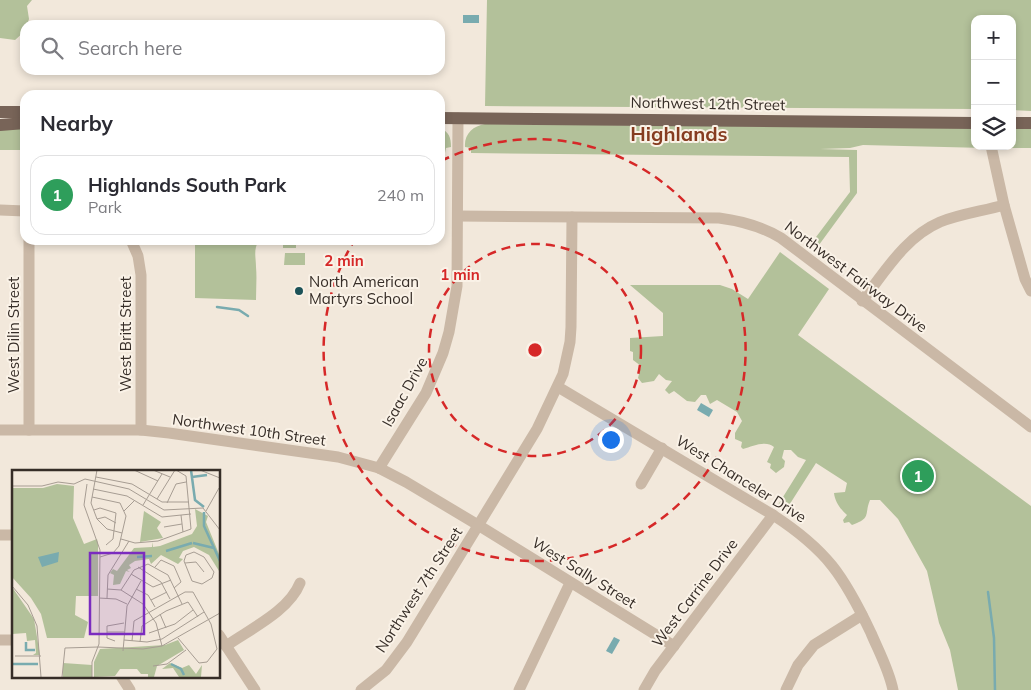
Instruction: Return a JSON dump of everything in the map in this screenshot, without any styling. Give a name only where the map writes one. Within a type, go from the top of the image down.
[{"type":"main road","points":[[0,112],[20,112]]},
{"type":"main road","name":"Northwest 12th Street","points":[[445,118],[971,123]]},
{"type":"main road","points":[[0,125],[20,123]]},
{"type":"main road","points":[[1016,123],[1031,123]]},
{"type":"street","name":"Isaac Drive","points":[[379,468],[426,393],[443,354],[449,332],[456,298],[458,118]]},
{"type":"street","points":[[992,150],[1004,205],[1024,279],[1031,291]]},
{"type":"street","points":[[862,301],[904,248],[916,236],[942,221],[1004,205]]},
{"type":"street","points":[[0,210],[20,211]]},
{"type":"street","name":"Northwest Fairway Drive","points":[[458,216],[719,218],[740,220],[781,238],[862,301],[1031,426]]},
{"type":"street","name":"Northwest 7th Street","points":[[361,690],[386,670],[407,642],[537,429],[558,387],[570,342],[572,217]]},
{"type":"street","name":"West Dilin Street","points":[[29,245],[29,430]]},
{"type":"street","name":"West Britt Street","points":[[133,245],[138,256],[141,275],[141,430]]},
{"type":"street","name":"West Chanceler Drive","points":[[558,387],[773,515],[822,552],[846,585],[862,614],[890,675],[894,690]]},
{"type":"street","name":"Northwest 10th Street","points":[[0,430],[141,430],[338,457],[379,468],[478,525]]},
{"type":"street","points":[[641,484],[662,448]]},
{"type":"street","name":"West Carrine Drive","points":[[644,690],[674,646],[773,515]]},
{"type":"street","name":"West Sally Street","points":[[478,525],[674,646]]},
{"type":"street","points":[[519,690],[570,582]]},
{"type":"street","points":[[226,646],[289,602],[300,583]]},
{"type":"street","points":[[786,690],[798,664],[814,646],[862,614]]},
{"type":"street","points":[[220,637],[255,690]]},
{"type":"street","points":[[122,678],[130,690]]},
{"type":"green space","points":[[0,0],[32,0],[27,6],[29,20],[20,20],[20,36],[15,40],[0,38]]},
{"type":"green space","points":[[487,0],[1031,0],[1031,111],[1016,110],[1016,15],[971,15],[971,109],[485,106]]},
{"type":"green space","points":[[485,124],[971,128],[971,148],[863,145],[850,148],[820,149],[857,150],[857,193],[816,249],[810,245],[850,192],[849,157],[471,153],[471,148],[465,147],[465,142],[470,131]]},
{"type":"green space","points":[[20,128],[20,150],[0,150],[0,129]]},
{"type":"green space","points":[[1016,128],[1031,128],[1031,148],[1016,148]]},
{"type":"green space","points":[[445,130],[451,140],[451,147],[446,148],[445,153]]},
{"type":"green space","points":[[195,245],[257,245],[255,253],[256,300],[195,298]]},
{"type":"green space","points":[[283,245],[296,245],[296,248],[283,248]]},
{"type":"green space","points":[[780,252],[829,289],[798,335],[1031,506],[1031,690],[958,690],[950,650],[939,623],[927,571],[898,519],[880,500],[870,500],[865,518],[862,520],[852,525],[849,522],[844,523],[843,520],[847,515],[839,506],[834,493],[845,492],[847,483],[816,463],[786,510],[778,505],[806,460],[798,457],[791,450],[784,450],[782,458],[785,461],[784,467],[776,473],[770,468],[771,464],[767,462],[774,447],[763,444],[743,449],[741,447],[742,442],[735,439],[735,433],[742,421],[737,412],[717,400],[710,404],[706,395],[701,395],[695,402],[687,401],[674,391],[669,394],[665,390],[672,381],[666,380],[659,374],[654,381],[642,383],[638,378],[641,366],[633,360],[633,352],[630,351],[630,338],[663,336],[663,313],[630,285],[720,285],[732,289],[748,299]]},
{"type":"green space","points":[[285,253],[305,253],[305,265],[284,265]]},
{"type":"water","points":[[463,15],[479,15],[479,23],[463,23]]},
{"type":"water","points":[[701,403],[713,410],[709,417],[697,410]]},
{"type":"water","points":[[614,637],[620,640],[612,654],[606,651]]},
{"type":"waterway","points":[[217,307],[239,310],[248,316]]},
{"type":"waterway","points":[[988,592],[994,638],[995,690]]},
{"type":"place","name":"North American Martyrs School","points":[[299,291]]},
{"type":"place","name":"Highlands South Park","points":[[918,476]]},
{"type":"district","name":"Highlands","points":[[679,134]]}]
